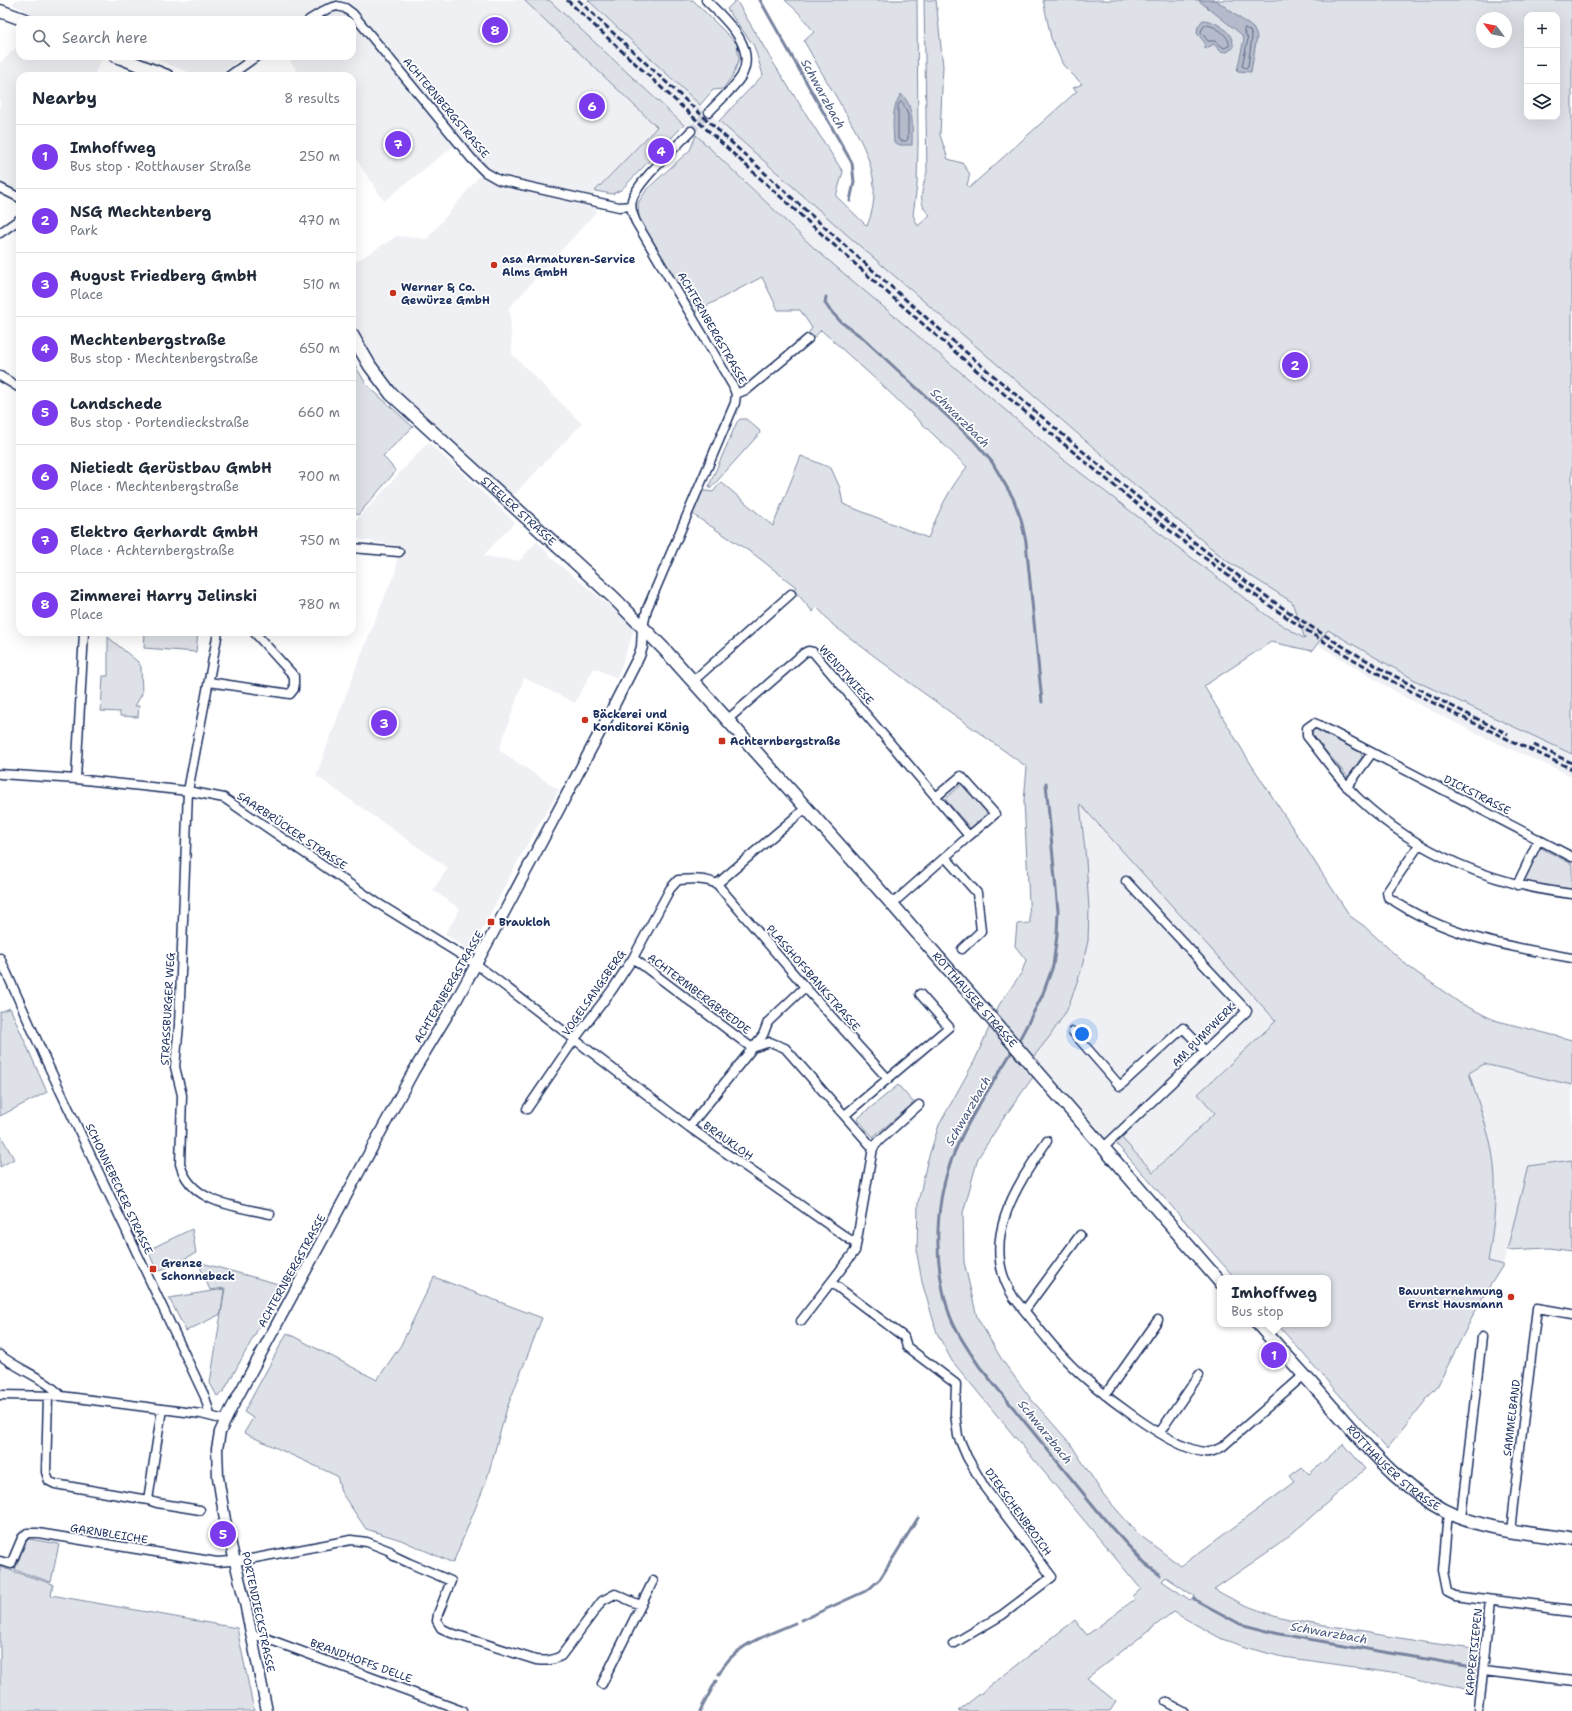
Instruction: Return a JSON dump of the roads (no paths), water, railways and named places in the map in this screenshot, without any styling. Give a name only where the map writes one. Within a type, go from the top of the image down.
[{"type":"main road","points":[[0,11],[16,17]]},
{"type":"main road","points":[[126,60],[157,72]]},
{"type":"main road","name":"STEELER STRASSE","points":[[356,342],[370,366],[391,394],[613,597],[643,627],[727,720]]},
{"type":"main road","name":"ROTTHAUSER STRASSE","points":[[727,720],[892,904],[1217,1279]]},
{"type":"main road","name":"ROTTHAUSER STRASSE","points":[[1261,1327],[1401,1482],[1424,1499],[1461,1517],[1510,1530],[1572,1539]]},
{"type":"street","points":[[706,0],[730,25],[742,42],[746,59],[742,75],[709,112]]},
{"type":"street","points":[[316,16],[336,3]]},
{"type":"street","name":"ACHTERNBERGSTRASSE","points":[[336,3],[355,16]]},
{"type":"street","name":"ACHTERNBERGSTRASSE","points":[[224,1423],[413,1072],[476,964],[624,687],[642,646],[643,627],[647,609],[735,403],[736,394],[733,386],[636,222],[631,206],[619,207],[516,184],[499,180],[485,172],[471,158],[356,18]]},
{"type":"street","points":[[235,72],[251,60]]},
{"type":"street","points":[[631,206],[636,192],[643,182],[691,131]]},
{"type":"street","points":[[0,188],[16,196]]},
{"type":"street","points":[[0,233],[16,222]]},
{"type":"street","points":[[736,394],[748,390],[808,339]]},
{"type":"street","points":[[0,376],[16,386]]},
{"type":"street","points":[[356,548],[399,552]]},
{"type":"street","points":[[692,682],[791,594]]},
{"type":"street","points":[[76,779],[84,636]]},
{"type":"street","name":"STRASSBURGER WEG","points":[[217,636],[188,791],[179,1025],[175,1067],[182,1095],[180,1164],[183,1174],[189,1184],[209,1199],[270,1214]]},
{"type":"street","points":[[209,682],[290,694],[294,689],[294,676],[258,636]]},
{"type":"street","name":"WENDTWIESE","points":[[727,720],[804,653],[808,651],[813,652],[937,796],[969,836]]},
{"type":"street","name":"DICKSTRASSE","points":[[1347,787],[1307,736],[1307,728],[1314,723],[1572,857]]},
{"type":"street","points":[[1372,752],[1347,787],[1382,819],[1419,845],[1465,868],[1517,885],[1572,894]]},
{"type":"street","name":"SAARBRÜCKER STRASSE","points":[[0,774],[76,779],[188,791],[224,798],[379,904],[476,964]]},
{"type":"street","points":[[892,904],[995,814],[961,776],[937,796]]},
{"type":"street","points":[[718,884],[806,808]]},
{"type":"street","points":[[1517,885],[1539,839]]},
{"type":"street","points":[[1419,845],[1387,892],[1388,897],[1426,920],[1456,932],[1482,940],[1572,958]]},
{"type":"street","points":[[945,857],[977,893],[981,931],[962,949]]},
{"type":"street","name":"VOGELSANGSBERG","points":[[527,1109],[574,1040],[612,990],[633,958],[662,901],[678,880],[694,878],[711,880],[718,884]]},
{"type":"street","name":"AM PUMPWERK","points":[[1103,1148],[1247,1010],[1126,881]]},
{"type":"street","name":"PLASSHOFSBANKSTRASSE","points":[[718,884],[805,987],[888,1079]]},
{"type":"street","name":"SCHONNEBECKER STRASSE","points":[[0,958],[48,1065],[205,1397],[210,1415]]},
{"type":"street","name":"ACHTERMBERGBREDDE","points":[[633,958],[752,1048],[770,1042],[785,1048],[874,1148]]},
{"type":"street","name":"BRAUKLOH","points":[[476,964],[689,1127],[856,1244]]},
{"type":"street","points":[[689,1127],[763,1035],[768,1022],[805,987]]},
{"type":"street","points":[[845,1116],[949,1027],[920,994]]},
{"type":"street","points":[[1073,1032],[1120,1086],[1183,1028],[1205,1050]]},
{"type":"street","points":[[801,1321],[855,1251],[874,1148],[880,1140],[919,1105]]},
{"type":"street","points":[[1047,1141],[1014,1196],[1002,1221],[998,1248],[1002,1273],[1008,1289],[1066,1361],[1105,1395],[1160,1432],[1192,1450],[1212,1452],[1222,1447],[1304,1375]]},
{"type":"street","points":[[1025,1310],[1080,1235]]},
{"type":"street","name":"DIEKSCHENBROICH","points":[[831,1282],[904,1337],[908,1348],[956,1384],[955,1414],[958,1436],[967,1457],[979,1479],[992,1498],[1052,1577],[1002,1615],[953,1644]]},
{"type":"street","name":"SAMMELBAND","points":[[1510,1530],[1537,1308],[1572,1314]]},
{"type":"street","points":[[1105,1395],[1158,1320]]},
{"type":"street","points":[[1461,1517],[1482,1337]]},
{"type":"street","points":[[0,1355],[24,1371],[52,1386],[61,1396]]},
{"type":"street","points":[[1160,1432],[1199,1374]]},
{"type":"street","points":[[0,1395],[61,1396],[210,1415],[224,1423]]},
{"type":"street","points":[[48,1396],[46,1472],[49,1481],[55,1484],[200,1510]]},
{"type":"street","points":[[148,1500],[162,1409]]},
{"type":"street","name":"PORTENDIECKSTRASSE","points":[[224,1423],[217,1449],[218,1477],[234,1560],[252,1636],[267,1711]]},
{"type":"street","name":"KAPPERTSIEPEN","points":[[1448,1512],[1443,1570],[1447,1592],[1455,1595],[1490,1600],[1479,1711]]},
{"type":"street","name":"GARNBLEICHE","points":[[0,1561],[11,1564],[22,1538],[26,1533],[38,1533],[217,1562],[234,1560]]},
{"type":"street","points":[[234,1560],[350,1540],[367,1542],[390,1551],[394,1556],[451,1581],[438,1614],[437,1621],[441,1628],[450,1633],[536,1660],[553,1660],[561,1656],[602,1601],[608,1597],[615,1594],[640,1605]]},
{"type":"street","points":[[602,1684],[653,1581]]},
{"type":"street","points":[[1490,1600],[1572,1610]]},
{"type":"street","name":"BRANDHOFFS DELLE","points":[[252,1636],[260,1636],[462,1711]]},
{"type":"street","points":[[1484,1670],[1572,1682]]},
{"type":"street","points":[[1166,1702],[1182,1711]]},
{"type":"water","points":[[1198,0],[1216,0],[1253,28],[1257,36],[1251,72],[1237,71],[1244,39],[1241,34]]},
{"type":"water","points":[[1203,20],[1219,25],[1224,29],[1231,37],[1233,48],[1227,52],[1220,51],[1214,44],[1205,49],[1205,43],[1197,33],[1198,26]]},
{"type":"water","points":[[901,94],[909,104],[911,111],[912,145],[900,145],[894,142],[894,111]]},
{"type":"waterway","name":"Schwarzbach","points":[[760,0],[852,163],[854,182],[850,201]]},
{"type":"waterway","name":"Schwarzbach","points":[[826,297],[825,303],[841,322],[863,338],[974,441],[992,462],[1013,498],[1021,519],[1026,542],[1042,702]]},
{"type":"waterway","name":"Schwarzbach","points":[[1017,1044],[1042,996],[1053,966],[1057,935],[1058,911],[1046,783]]},
{"type":"waterway","name":"Schwarzbach","points":[[1014,1048],[961,1138],[948,1170],[943,1189],[938,1230],[938,1251],[943,1291],[948,1310],[958,1332],[979,1366],[1111,1527],[1145,1564],[1160,1575]]},
{"type":"waterway","points":[[802,1620],[868,1590],[880,1579],[918,1518]]},
{"type":"waterway","name":"Schwarzbach","points":[[1194,1599],[1240,1624],[1279,1634],[1467,1666]]},
{"type":"waterway","points":[[719,1674],[725,1664],[742,1648],[762,1637],[795,1623]]},
{"type":"waterway","points":[[700,1711],[716,1681]]},
{"type":"tunnel","points":[[691,131],[709,112]]},
{"type":"railway","points":[[567,0],[745,165],[925,326],[1048,431],[1143,509],[1239,584],[1306,630],[1370,669],[1470,721],[1572,769]]},
{"type":"railway","points":[[578,0],[732,143],[889,285],[1125,487],[1191,540],[1289,612],[1349,650],[1444,702],[1508,734]]},
{"type":"railway","points":[[1534,745],[1572,763]]},
{"type":"place","name":"Zimmerei Harry Jelinski","points":[[495,30]]},
{"type":"place","name":"Nietiedt Gerüstbau GmbH","points":[[592,106]]},
{"type":"place","name":"Elektro Gerhardt GmbH","points":[[398,144]]},
{"type":"place","name":"Mechtenbergstraße","points":[[661,151]]},
{"type":"place","name":"asa Armaturen-Service Alms GmbH","points":[[494,265]]},
{"type":"place","name":"Werner & Co. Gewürze GmbH","points":[[393,293]]},
{"type":"place","name":"NSG Mechtenberg","points":[[1295,365]]},
{"type":"place","name":"Bäckerei und Konditorei König","points":[[585,720]]},
{"type":"place","name":"August Friedberg GmbH","points":[[384,723]]},
{"type":"place","name":"Achternbergstraße","points":[[722,741]]},
{"type":"place","name":"Braukloh","points":[[491,922]]},
{"type":"place","name":"Grenze Schonnebeck","points":[[153,1269]]},
{"type":"place","name":"Bauunternehmung Ernst Hausmann","points":[[1511,1297]]},
{"type":"place","name":"Imhoffweg","points":[[1274,1355]]},
{"type":"place","name":"Landschede","points":[[223,1534]]}]
